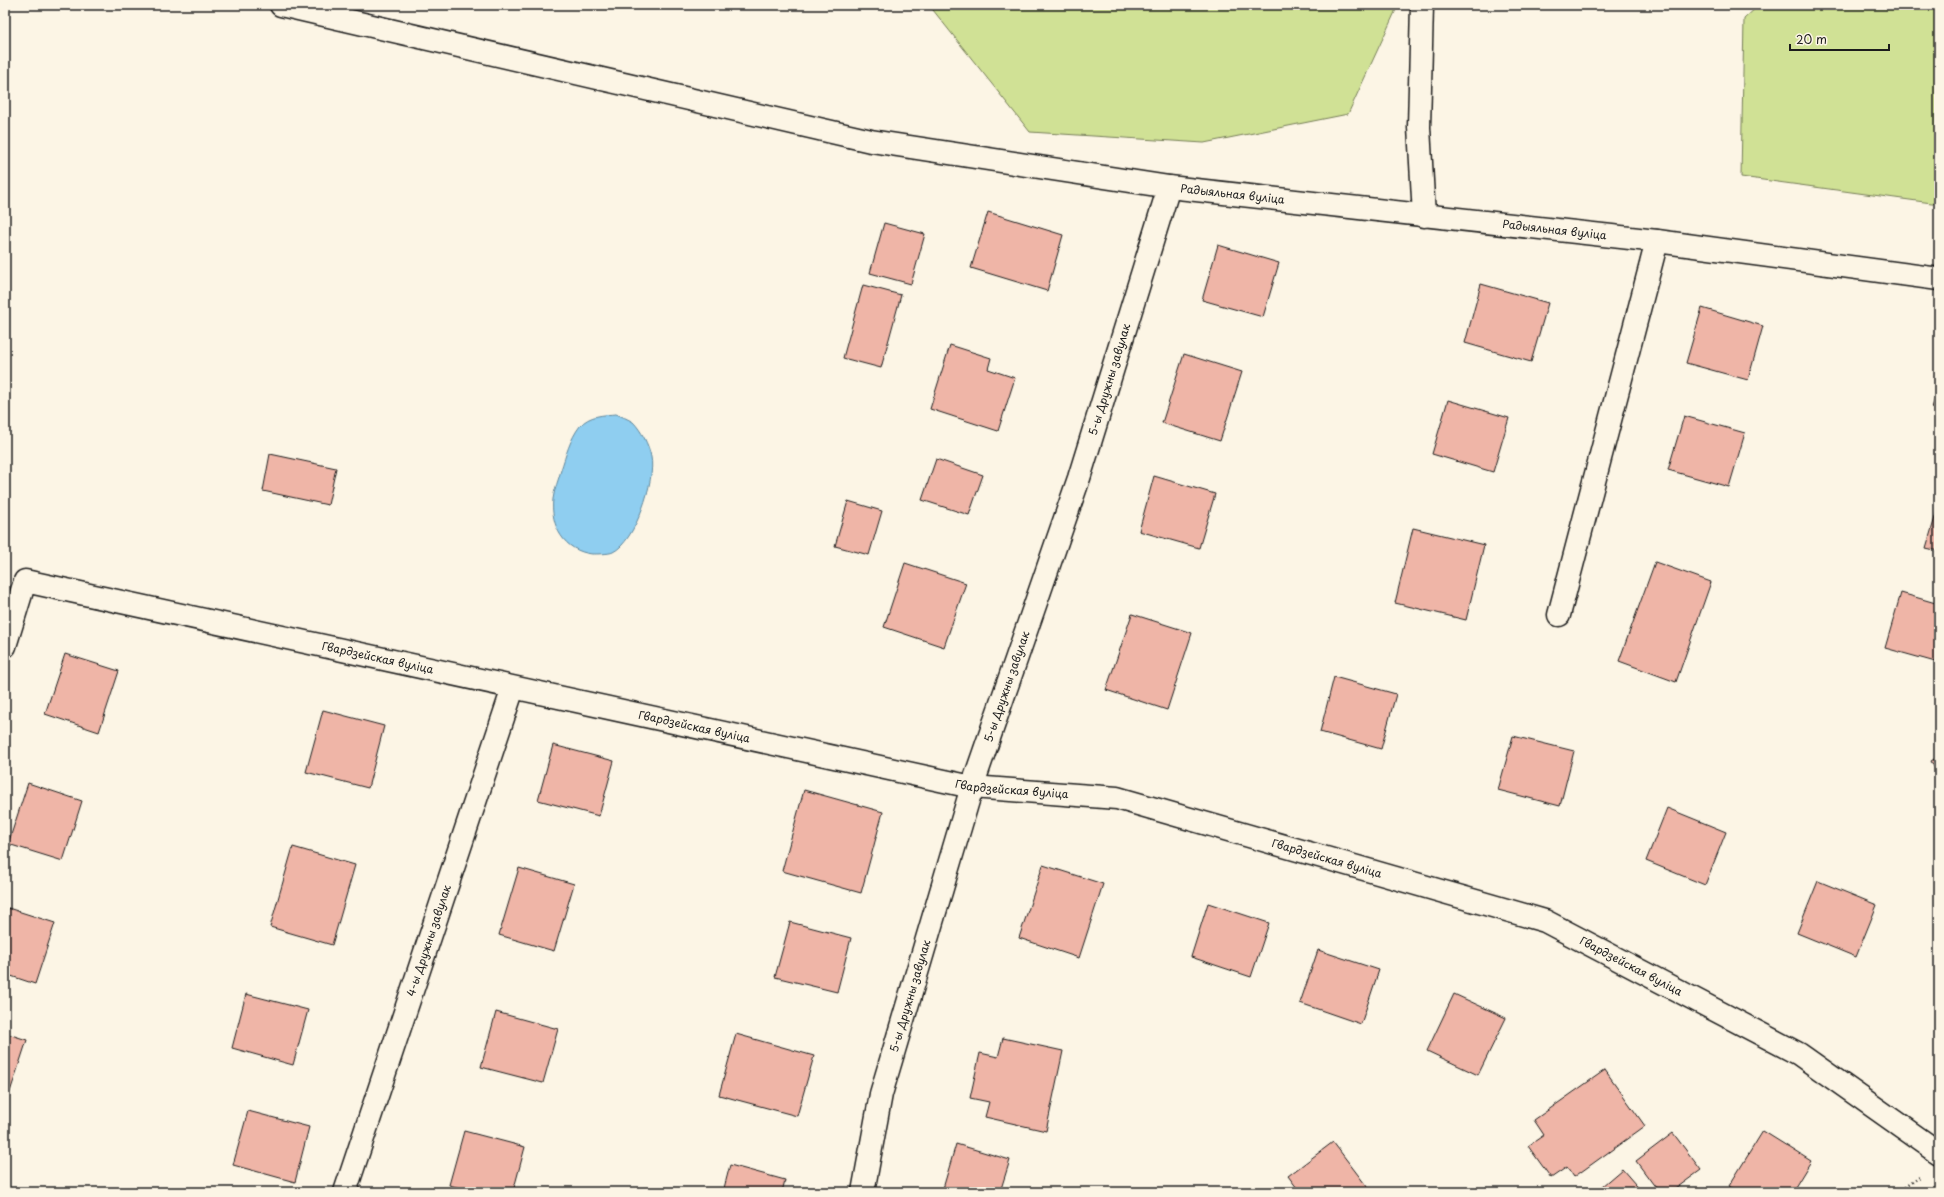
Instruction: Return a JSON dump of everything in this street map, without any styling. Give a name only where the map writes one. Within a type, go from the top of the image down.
[{"type":"street","name":"Радыяльная вуліца","points":[[281,5],[871,140],[1169,187],[1657,241],[1939,279]]},
{"type":"street","points":[[1422,5],[1419,127],[1424,216]]},
{"type":"street","name":"5-ы Дружны завулак","points":[[863,1192],[881,1094],[972,787],[1079,478],[1169,187]]},
{"type":"street","points":[[1559,615],[1657,241]]},
{"type":"street","name":"Гвардзейская вуліца","points":[[5,646],[25,581],[972,787],[1117,798],[1545,921],[1799,1054],[1939,1154]]},
{"type":"street","name":"4-ы Дружны завулак","points":[[345,1192],[513,688]]},
{"type":"path","points":[[1899,1192],[1922,1175]]},
{"type":"green space","points":[[929,5],[1396,5],[1395,12],[1348,114],[1204,143],[1030,132]]},
{"type":"green space","points":[[1759,5],[1939,5],[1939,204],[1741,177],[1744,19]]},
{"type":"water","points":[[616,414],[633,422],[639,429],[648,448],[652,467],[647,494],[636,523],[629,536],[621,546],[611,553],[592,554],[582,552],[574,548],[561,536],[554,519],[553,499],[569,447],[580,426],[592,418],[602,415]]},
{"type":"building","points":[[988,212],[1063,235],[1047,291],[971,268]]},
{"type":"building","points":[[884,223],[925,234],[911,284],[870,273]]},
{"type":"building","points":[[1218,245],[1279,263],[1263,317],[1202,300]]},
{"type":"building","points":[[1481,284],[1548,303],[1531,362],[1465,343]]},
{"type":"building","points":[[863,285],[901,295],[881,368],[843,358]]},
{"type":"building","points":[[1702,308],[1763,326],[1748,380],[1686,363]]},
{"type":"building","points":[[950,345],[991,358],[988,369],[1015,378],[998,431],[930,409]]},
{"type":"building","points":[[1184,354],[1242,372],[1220,441],[1162,423]]},
{"type":"building","points":[[1939,384],[1939,410],[1932,408]]},
{"type":"building","points":[[1448,400],[1509,418],[1493,472],[1432,454]]},
{"type":"building","points":[[1684,416],[1745,433],[1729,487],[1668,470]]},
{"type":"building","points":[[270,454],[336,468],[328,505],[263,491]]},
{"type":"building","points":[[936,459],[983,475],[969,515],[922,500]]},
{"type":"building","points":[[1154,476],[1215,494],[1199,548],[1139,531]]},
{"type":"building","points":[[848,501],[882,511],[869,555],[835,546]]},
{"type":"building","points":[[1939,504],[1939,551],[1926,548]]},
{"type":"building","points":[[1413,528],[1484,545],[1466,620],[1395,603]]},
{"type":"building","points":[[1655,562],[1711,582],[1676,682],[1619,661]]},
{"type":"building","points":[[905,563],[966,583],[944,647],[884,627]]},
{"type":"building","points":[[1901,593],[1939,604],[1939,663],[1885,648]]},
{"type":"building","points":[[1132,614],[1192,633],[1167,710],[1106,690]]},
{"type":"building","points":[[65,654],[119,671],[99,732],[45,714]]},
{"type":"building","points":[[1334,677],[1396,694],[1381,749],[1320,732]]},
{"type":"building","points":[[323,710],[384,726],[368,788],[306,772]]},
{"type":"building","points":[[1513,736],[1574,751],[1560,806],[1498,790]]},
{"type":"building","points":[[553,745],[614,761],[599,816],[538,800]]},
{"type":"building","points":[[1939,756],[1939,776],[1931,761]]},
{"type":"building","points":[[28,783],[82,801],[63,861],[8,844]]},
{"type":"building","points":[[804,790],[883,812],[861,893],[782,871]]},
{"type":"building","points":[[1667,808],[1726,832],[1705,885],[1646,861]]},
{"type":"building","points":[[293,847],[355,865],[332,945],[270,927]]},
{"type":"building","points":[[1043,865],[1103,884],[1079,958],[1019,938]]},
{"type":"building","points":[[519,868],[574,884],[554,951],[499,935]]},
{"type":"building","points":[[1818,881],[1877,905],[1856,957],[1797,933]]},
{"type":"building","points":[[1208,903],[1269,923],[1251,977],[1191,957]]},
{"type":"building","points":[[5,907],[55,923],[35,984],[5,974]]},
{"type":"building","points":[[790,922],[851,938],[837,992],[775,977]]},
{"type":"building","points":[[1318,950],[1379,970],[1361,1024],[1300,1003]]},
{"type":"building","points":[[246,994],[308,1010],[293,1065],[232,1048]]},
{"type":"building","points":[[1454,994],[1506,1018],[1478,1075],[1427,1051]]},
{"type":"building","points":[[496,1012],[558,1029],[543,1083],[481,1067]]},
{"type":"building","points":[[5,1033],[27,1040],[7,1101],[5,1100]]},
{"type":"building","points":[[736,1034],[814,1056],[797,1116],[719,1095]]},
{"type":"building","points":[[1003,1038],[1063,1051],[1046,1131],[985,1117],[989,1102],[970,1098],[980,1053],[998,1057]]},
{"type":"building","points":[[1605,1070],[1645,1126],[1574,1177],[1567,1167],[1551,1178],[1528,1146],[1544,1135],[1534,1120]]},
{"type":"building","points":[[248,1111],[309,1127],[295,1182],[233,1165]]},
{"type":"building","points":[[464,1131],[525,1147],[513,1192],[475,1192],[449,1185]]},
{"type":"building","points":[[1763,1131],[1811,1161],[1792,1192],[1739,1192],[1729,1186]]},
{"type":"building","points":[[1673,1133],[1701,1170],[1671,1192],[1659,1192],[1636,1161]]},
{"type":"building","points":[[1333,1142],[1371,1192],[1300,1192],[1288,1176]]},
{"type":"building","points":[[956,1144],[1010,1160],[1000,1192],[942,1192]]},
{"type":"building","points":[[730,1165],[785,1180],[782,1192],[723,1192]]},
{"type":"building","points":[[1622,1169],[1642,1192],[1595,1192]]}]
